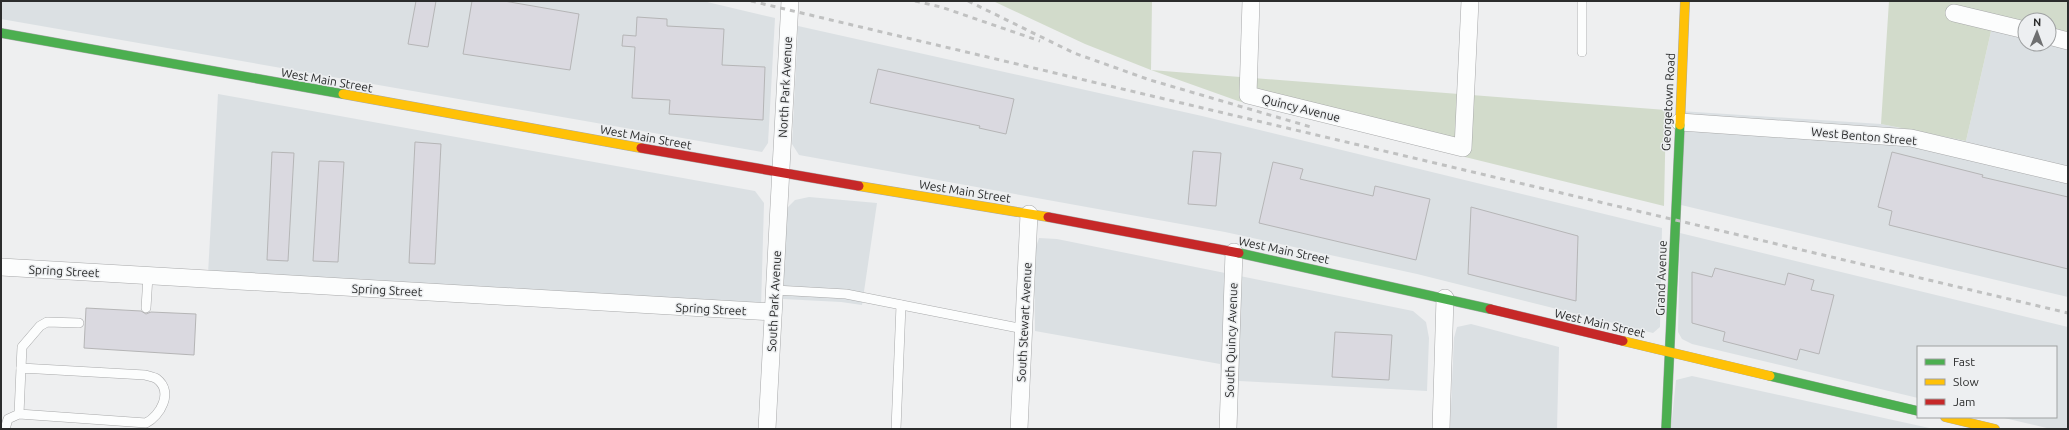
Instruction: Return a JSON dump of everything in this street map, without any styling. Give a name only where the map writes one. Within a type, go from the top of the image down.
[{"type":"main road","name":"Georgetown Road","points":[[1675,204],[1685,1]]},
{"type":"main road","name":"West Main Street","points":[[1,33],[780,173],[1029,214],[1234,252],[1445,298],[1917,411]]},
{"type":"main road","name":"Grand Avenue","points":[[1666,429],[1675,204]]},
{"type":"main road","points":[[1949,418],[1995,429]]},
{"type":"street","name":"North Park Avenue","points":[[780,173],[790,1]]},
{"type":"street","name":"Quincy Avenue","points":[[1251,1],[1248,95],[1463,148],[1470,1]]},
{"type":"street","points":[[1954,12],[2017,28]]},
{"type":"street","points":[[2057,38],[2068,41]]},
{"type":"street","name":"West Benton Street","points":[[1680,122],[1911,138],[2068,175]]},
{"type":"street","name":"South Park Avenue","points":[[767,429],[780,173]]},
{"type":"street","name":"South Stewart Avenue","points":[[1020,429],[1029,214]]},
{"type":"street","name":"South Quincy Avenue","points":[[1228,429],[1234,252]]},
{"type":"street","name":"Spring Street","points":[[1,267],[773,312]]},
{"type":"street","points":[[1441,429],[1445,298]]},
{"type":"lane","points":[[1582,1],[1582,52]]},
{"type":"lane","points":[[146,308],[148,276]]},
{"type":"lane","points":[[775,290],[846,294],[1024,329]]},
{"type":"lane","points":[[896,429],[901,305]]},
{"type":"lane","points":[[19,414],[22,347],[40,326],[47,322],[79,323]]},
{"type":"lane","points":[[5,429],[8,419],[19,414],[146,423],[154,419],[160,411],[164,393],[162,385],[156,379],[145,375],[21,368]]},
{"type":"shaded area","points":[[1,1],[703,1],[775,18],[768,143],[762,152],[1,19]]},
{"type":"shaded area","points":[[798,26],[1202,116],[1662,228],[1660,327],[1653,333],[1417,274],[1225,232],[799,155],[792,144]]},
{"type":"shaded area","points":[[1992,27],[2017,33],[2017,52],[2057,52],[2057,45],[2068,45],[2068,297],[1681,205],[1680,111],[1881,124],[1966,141]]},
{"type":"shaded area","points":[[218,94],[755,191],[764,203],[761,307],[208,274]]},
{"type":"shaded area","points":[[809,197],[877,203],[862,305],[841,302],[783,299],[786,209],[795,200]]},
{"type":"shaded area","points":[[1680,233],[2068,327],[2068,429],[2051,429],[2004,418],[2057,418],[2057,346],[1917,346],[1917,398],[1692,344],[1682,339],[1678,332]]},
{"type":"shaded area","points":[[1039,238],[1057,239],[1413,311],[1426,322],[1429,338],[1427,391],[1221,380],[1220,364],[1035,331],[1034,253]]},
{"type":"shaded area","points":[[1471,324],[1559,347],[1557,429],[1450,429],[1454,338],[1457,327]]},
{"type":"shaded area","points":[[1692,376],[1934,429],[1671,429],[1676,380]]},
{"type":"green space","points":[[993,1],[1152,1],[1151,70],[1085,44]]},
{"type":"green space","points":[[1889,1],[2068,1],[2068,45],[2057,42],[2057,12],[2017,12],[2017,33],[1992,27],[1966,141],[1881,124]]},
{"type":"green space","points":[[1151,70],[1666,110],[1664,206],[1238,101]]},
{"type":"building","points":[[416,1],[436,1],[428,47],[408,44]]},
{"type":"building","points":[[472,1],[504,1],[579,14],[570,70],[463,54]]},
{"type":"building","points":[[637,17],[667,19],[667,26],[724,29],[722,65],[765,67],[763,120],[669,114],[670,100],[632,98],[635,47],[622,46],[623,35],[636,36]]},
{"type":"building","points":[[878,69],[1014,99],[1006,134],[979,128],[980,126],[870,103]]},
{"type":"building","points":[[415,142],[441,144],[435,264],[409,263]]},
{"type":"building","points":[[1193,151],[1221,153],[1216,206],[1188,204]]},
{"type":"building","points":[[272,152],[294,153],[288,261],[267,260]]},
{"type":"building","points":[[1892,152],[1983,175],[1982,177],[2068,197],[2068,269],[1889,225],[1892,211],[1878,207]]},
{"type":"building","points":[[319,161],[344,162],[338,262],[313,261]]},
{"type":"building","points":[[1273,162],[1303,169],[1300,179],[1373,196],[1375,186],[1430,199],[1416,260],[1259,223]]},
{"type":"building","points":[[1471,207],[1578,236],[1576,301],[1468,274]]},
{"type":"building","points":[[1715,268],[1785,285],[1788,273],[1814,280],[1811,290],[1834,295],[1819,354],[1800,349],[1797,360],[1723,341],[1725,332],[1692,323],[1692,272],[1712,277]]},
{"type":"building","points":[[86,308],[141,311],[146,314],[151,312],[196,314],[194,355],[84,348]]},
{"type":"building","points":[[1335,332],[1392,335],[1389,380],[1332,377]]},
{"type":"railway","points":[[751,1],[2068,313]]},
{"type":"railway","points":[[915,1],[941,7],[1040,41]]},
{"type":"railway","points":[[968,1],[1074,53],[1150,80],[1311,127]]},
{"type":"traffic: fast","points":[[1,33],[343,94]]},
{"type":"traffic: fast","points":[[1666,429],[1680,125]]},
{"type":"traffic: fast","points":[[1239,253],[1490,309]]},
{"type":"traffic: fast","points":[[1770,376],[1917,411]]},
{"type":"traffic: slow","points":[[1680,125],[1685,1]]},
{"type":"traffic: slow","points":[[343,94],[641,148]]},
{"type":"traffic: slow","points":[[859,186],[1048,217]]},
{"type":"traffic: slow","points":[[1623,341],[1770,376]]},
{"type":"traffic: slow","points":[[1949,418],[1995,429]]},
{"type":"traffic: jam","points":[[641,148],[859,186]]},
{"type":"traffic: jam","points":[[1048,217],[1239,253]]},
{"type":"traffic: jam","points":[[1490,309],[1623,341]]}]
